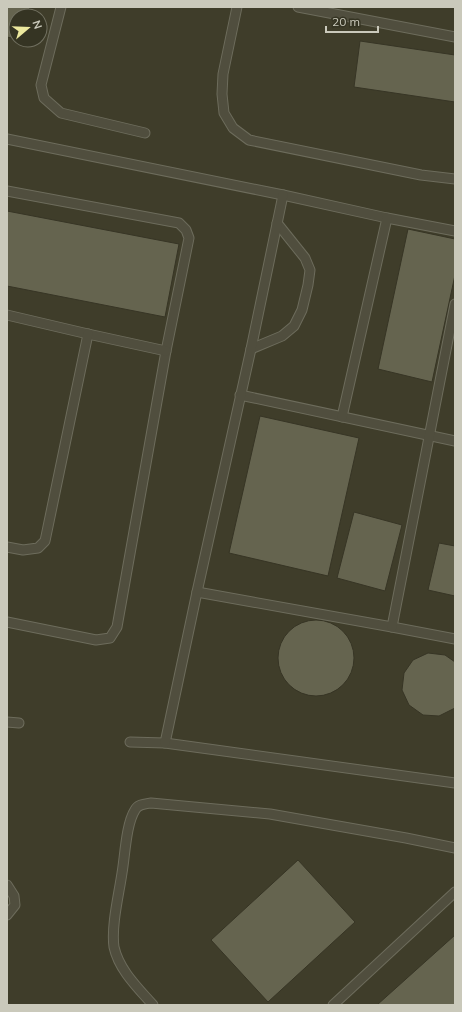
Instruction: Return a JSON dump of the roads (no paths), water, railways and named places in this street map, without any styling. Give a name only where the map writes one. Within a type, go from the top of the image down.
[{"type":"lane","points":[[61,7],[41,85],[44,98],[61,113],[144,133]]},
{"type":"lane","points":[[237,7],[223,74],[222,94],[224,113],[233,128],[249,140],[420,175],[455,179]]},
{"type":"lane","points":[[298,7],[455,37]]},
{"type":"lane","points":[[7,139],[455,231]]},
{"type":"lane","points":[[7,191],[179,223],[186,230],[189,238],[166,351],[117,627],[110,638],[96,640],[7,622]]},
{"type":"lane","points":[[165,743],[283,195]]},
{"type":"lane","points":[[342,417],[387,218]]},
{"type":"lane","points":[[251,349],[282,336],[294,326],[302,310],[308,284],[310,270],[305,258],[277,223]]},
{"type":"lane","points":[[392,626],[455,304]]},
{"type":"lane","points":[[7,315],[166,351]]},
{"type":"lane","points":[[7,547],[23,550],[38,548],[45,541],[88,334]]},
{"type":"lane","points":[[240,395],[455,441]]},
{"type":"lane","points":[[197,592],[392,626],[455,640]]},
{"type":"lane","points":[[7,722],[19,723]]},
{"type":"lane","points":[[130,742],[165,743],[455,783]]},
{"type":"lane","points":[[153,1005],[128,977],[114,947],[114,929],[128,832],[133,814],[136,808],[141,804],[151,803],[270,814],[455,848]]},
{"type":"lane","points":[[7,885],[14,896],[15,905],[7,916]]},
{"type":"lane","points":[[333,1005],[455,892]]}]
